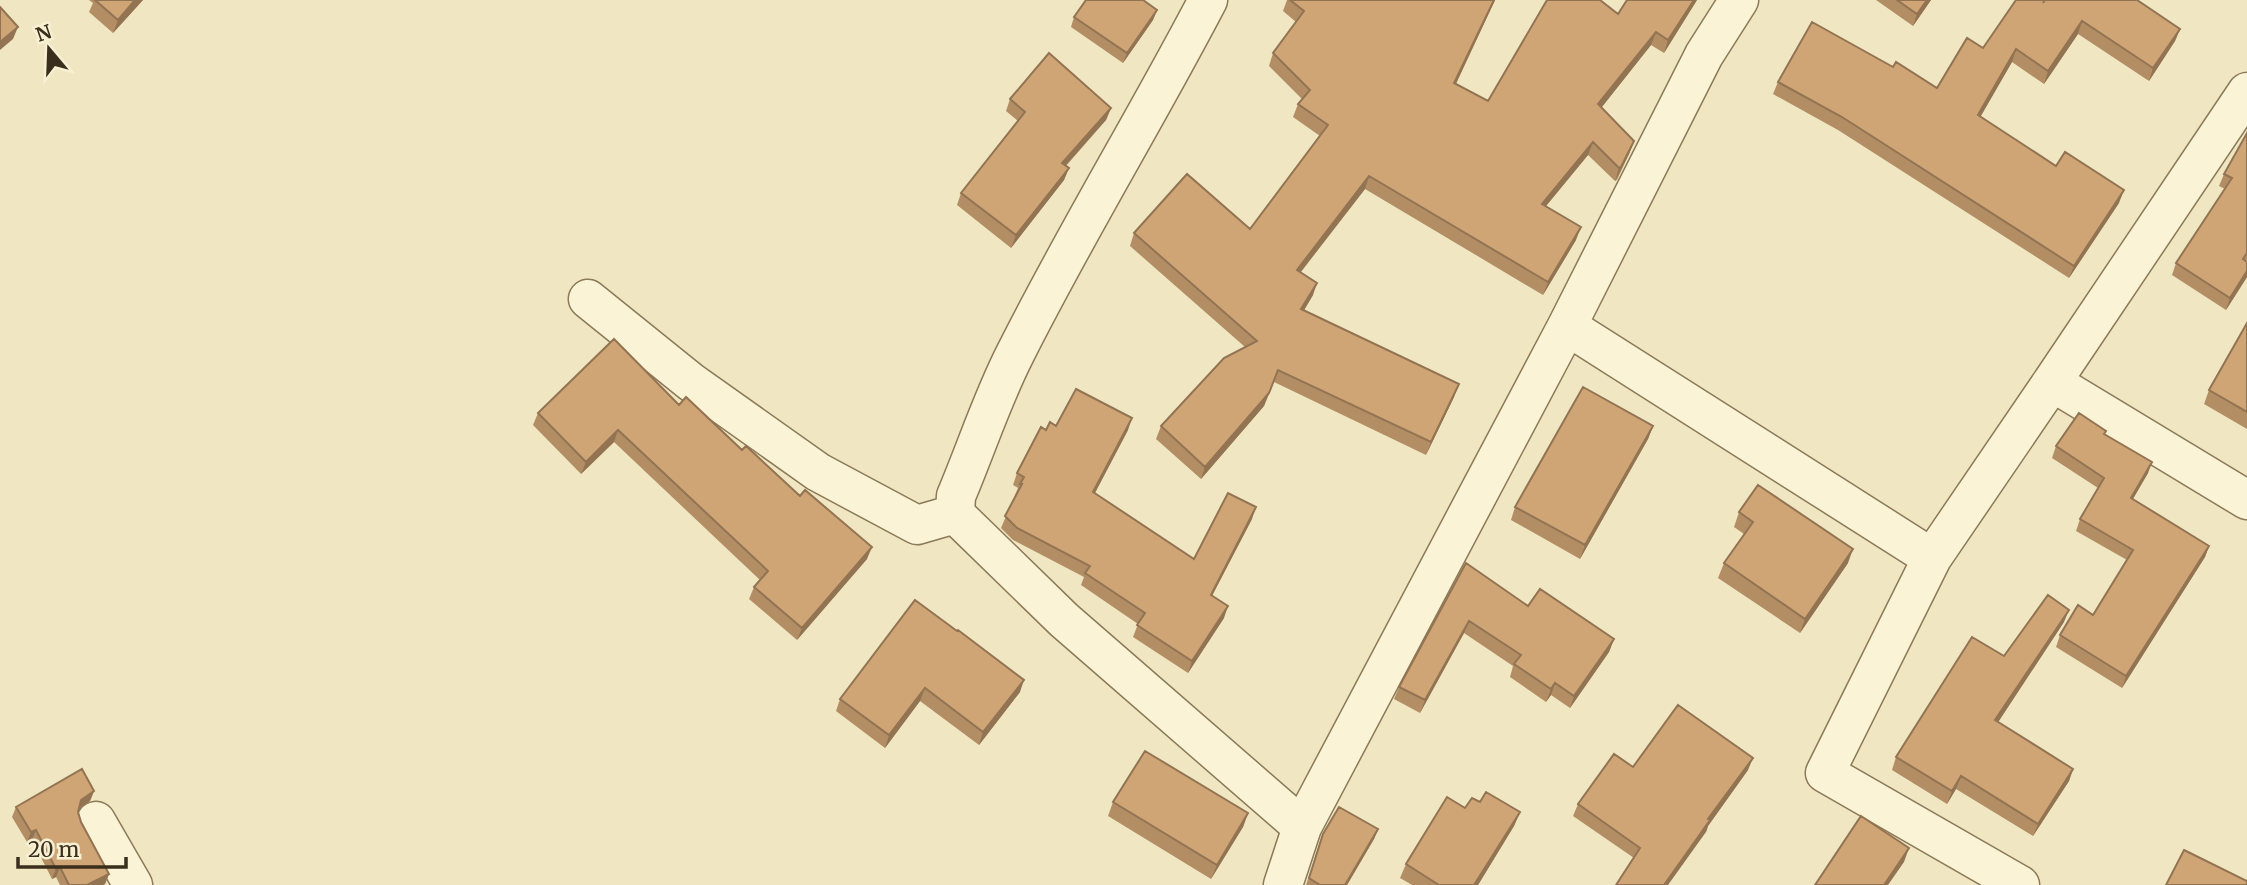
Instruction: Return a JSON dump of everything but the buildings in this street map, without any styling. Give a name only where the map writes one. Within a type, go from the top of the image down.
[{"type":"street","points":[[1208,0],[1013,356],[957,496],[955,514],[965,527],[1064,620],[1302,827]]},
{"type":"street","points":[[1283,885],[1302,827],[1567,326],[1704,55],[1739,0]]},
{"type":"street","points":[[2020,885],[1825,773],[1932,558],[2247,92]]},
{"type":"street","points":[[588,299],[691,382],[818,472],[917,525],[955,514]]},
{"type":"street","points":[[1567,326],[1932,558]]},
{"type":"street","points":[[2052,382],[2247,500]]},
{"type":"street","points":[[96,821],[133,885]]}]
